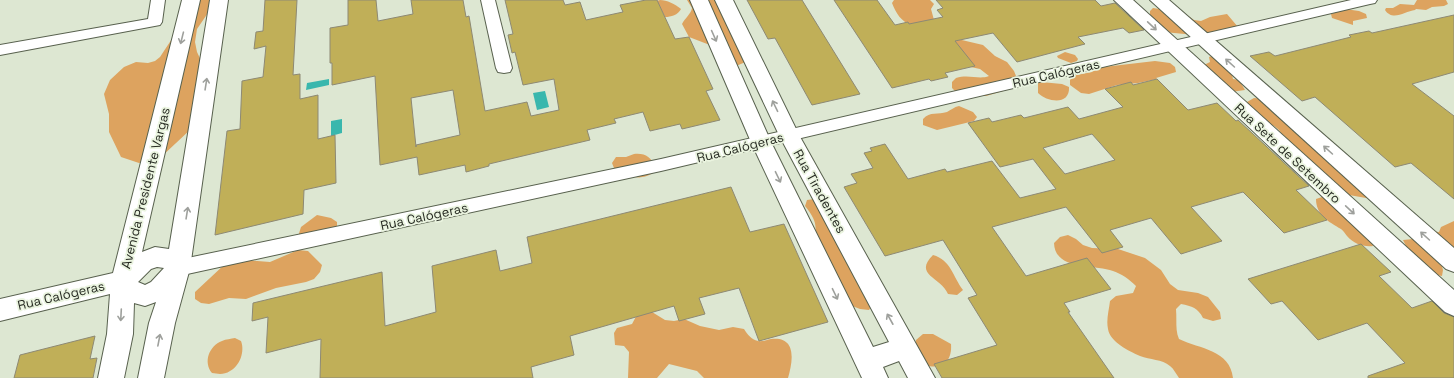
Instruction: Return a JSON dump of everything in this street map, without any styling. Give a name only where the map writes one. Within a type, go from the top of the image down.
[{"type":"main road","name":"Avenida Presidente Vargas","points":[[111,378],[120,334],[123,281],[191,0]]},
{"type":"main road","points":[[152,378],[162,323],[178,268],[219,0]]},
{"type":"main road","points":[[699,0],[761,142],[871,369],[905,348]]},
{"type":"main road","name":"Rua Tiradentes","points":[[724,0],[789,135],[922,378]]},
{"type":"main road","name":"Rua Sete de Setembro","points":[[1124,0],[1370,229],[1454,305]]},
{"type":"main road","name":"Rua Sete de Setembro","points":[[1159,0],[1454,262]]},
{"type":"main road","points":[[1370,229],[1404,218]]},
{"type":"main road","points":[[166,257],[178,268],[166,284],[153,294],[135,294],[129,290],[123,281],[136,267],[150,258],[166,257]]},
{"type":"main road","name":"Rua Calógeras","points":[[0,310],[123,281]]},
{"type":"street","points":[[0,50],[155,22],[158,0]]},
{"type":"street","points":[[488,0],[504,68]]},
{"type":"street","name":"Rua Calógeras","points":[[178,268],[661,165],[1370,0]]},
{"type":"shaded area","points":[[187,0],[210,0],[210,10],[197,29],[195,42],[197,52],[205,69],[191,129],[160,158],[153,161],[139,163],[121,157],[109,132],[109,114],[104,94],[110,80],[124,67],[136,62],[148,63],[155,61],[160,57],[185,19]]},
{"type":"shaded area","points":[[660,0],[676,5],[681,9],[678,13],[670,17],[665,17],[657,1]]},
{"type":"shaded area","points":[[687,0],[718,0],[717,4],[727,9],[748,61],[736,66],[715,47],[689,37],[682,24],[692,8]]},
{"type":"shaded area","points":[[894,0],[930,0],[934,4],[931,9],[934,20],[912,25],[908,24],[897,14],[892,3]]},
{"type":"shaded area","points":[[1417,0],[1446,0],[1448,4],[1444,6],[1432,7],[1426,10],[1416,9],[1395,16],[1385,10],[1386,8],[1393,8],[1400,4],[1414,5]]},
{"type":"shaded area","points":[[1153,8],[1184,13],[1194,20],[1201,21],[1210,17],[1227,14],[1238,27],[1236,30],[1195,35],[1164,32],[1150,18],[1150,11]]},
{"type":"shaded area","points":[[1345,9],[1359,11],[1366,14],[1367,18],[1353,21],[1353,25],[1332,18],[1331,14]]},
{"type":"shaded area","points":[[949,37],[983,45],[995,56],[1007,62],[1016,76],[1010,89],[986,96],[964,95],[957,93],[952,88],[952,82],[956,78],[989,76],[980,69],[966,66]]},
{"type":"shaded area","points":[[1065,52],[1075,55],[1078,59],[1077,61],[1071,63],[1058,58],[1057,56]]},
{"type":"shaded area","points":[[1224,55],[1239,60],[1245,68],[1232,75],[1233,79],[1239,80],[1245,90],[1231,92],[1200,65],[1210,62],[1209,57]]},
{"type":"shaded area","points":[[1155,61],[1170,63],[1175,67],[1176,72],[1156,78],[1157,79],[1117,85],[1089,94],[1081,93],[1070,85],[1072,76],[1092,72],[1095,68]]},
{"type":"shaded area","points":[[1038,83],[1062,84],[1069,87],[1066,97],[1062,100],[1052,100],[1042,96],[1038,93]]},
{"type":"shaded area","points":[[1254,98],[1263,99],[1287,121],[1288,126],[1304,133],[1372,195],[1366,198],[1349,195],[1299,153],[1296,148],[1285,139],[1279,130],[1253,114],[1247,102]]},
{"type":"shaded area","points":[[959,106],[973,112],[977,117],[974,121],[937,130],[923,125],[923,119],[928,115],[944,113]]},
{"type":"shaded area","points":[[634,154],[642,154],[650,158],[656,167],[655,172],[638,177],[614,168],[612,163],[616,157],[626,157]]},
{"type":"shaded area","points":[[1322,197],[1331,199],[1370,234],[1373,246],[1366,246],[1356,243],[1342,230],[1324,217],[1318,209],[1316,199]]},
{"type":"shaded area","points":[[814,199],[873,304],[869,310],[860,309],[842,302],[812,245],[816,229],[814,220],[805,206],[807,200]]},
{"type":"shaded area","points":[[317,215],[331,218],[337,222],[337,228],[297,240],[301,227]]},
{"type":"shaded area","points":[[1454,221],[1454,263],[1441,263],[1443,270],[1442,276],[1432,274],[1407,248],[1403,240],[1413,239],[1413,232],[1420,230],[1439,232],[1441,227]]},
{"type":"shaded area","points":[[1068,235],[1083,245],[1092,248],[1118,249],[1145,258],[1161,270],[1170,284],[1178,290],[1198,293],[1208,297],[1220,312],[1221,319],[1213,321],[1203,318],[1194,308],[1181,304],[1176,309],[1178,336],[1179,339],[1220,356],[1231,369],[1233,378],[1179,378],[1173,369],[1167,364],[1140,356],[1116,342],[1109,334],[1107,326],[1110,301],[1116,296],[1133,293],[1136,286],[1125,277],[1113,271],[1077,265],[1061,258],[1056,252],[1054,243],[1060,237]]},
{"type":"shaded area","points":[[298,250],[308,251],[322,265],[320,272],[314,279],[276,288],[246,299],[229,298],[209,304],[201,303],[195,299],[195,292],[225,264],[244,260],[270,262]]},
{"type":"shaded area","points":[[933,255],[939,257],[948,265],[963,290],[957,295],[948,294],[945,288],[927,272],[926,267]]},
{"type":"shaded area","points":[[639,311],[652,312],[665,320],[674,321],[684,319],[700,326],[719,330],[733,327],[744,329],[753,339],[758,341],[779,339],[785,341],[789,346],[792,357],[788,378],[704,378],[697,371],[669,364],[657,378],[628,378],[629,352],[624,346],[615,345],[614,333],[617,328],[632,324]]},
{"type":"shaded area","points":[[923,334],[933,334],[951,344],[951,352],[945,363],[934,367],[927,366],[914,359],[916,340]]},
{"type":"shaded area","points":[[235,338],[241,341],[242,345],[242,354],[239,362],[234,369],[226,373],[212,373],[208,364],[211,350],[217,343]]},
{"type":"water","points":[[329,79],[329,85],[306,90],[307,83]]},
{"type":"water","points":[[545,91],[549,107],[537,110],[533,93]]},
{"type":"water","points":[[342,119],[342,133],[331,136],[331,121]]},
{"type":"building","points":[[265,0],[297,0],[293,75],[300,74],[300,99],[318,95],[318,139],[335,135],[336,183],[304,190],[303,214],[215,235],[227,131],[240,129],[242,81],[263,77],[266,46],[254,49],[256,32],[263,31]]},
{"type":"building","points":[[348,0],[376,0],[378,21],[413,14],[411,0],[463,0],[466,17],[469,16],[485,111],[527,102],[531,116],[559,110],[554,79],[523,85],[515,52],[512,53],[508,35],[513,34],[505,0],[563,0],[565,5],[580,2],[586,20],[623,12],[620,5],[646,0],[657,0],[675,39],[689,37],[713,89],[706,91],[720,120],[682,129],[680,124],[650,131],[643,112],[614,119],[616,123],[587,130],[590,140],[489,164],[489,166],[466,172],[465,165],[419,175],[417,157],[380,165],[375,76],[332,85],[332,63],[330,63],[330,28],[348,25]],"holes":[[[453,90],[460,135],[416,145],[416,147],[411,98]]]},
{"type":"building","points":[[747,0],[802,0],[860,94],[812,105],[775,38],[768,39]]},
{"type":"building","points":[[834,0],[877,0],[895,25],[908,22],[909,24],[943,17],[937,10],[943,8],[936,0],[1095,0],[1101,6],[1115,3],[1144,30],[1129,33],[1123,28],[1078,37],[1085,44],[1017,62],[993,33],[955,41],[975,66],[945,73],[948,77],[931,81],[929,79],[892,88]]},
{"type":"building","points":[[1454,15],[1454,72],[1412,84],[1454,116],[1454,199],[1411,163],[1395,167],[1315,97],[1302,101],[1250,56],[1269,52],[1275,56],[1351,37],[1349,35],[1369,31],[1372,33]]},
{"type":"building","points":[[1157,79],[1188,110],[1217,103],[1236,121],[1238,120],[1309,186],[1296,190],[1327,220],[1284,233],[1243,192],[1191,207],[1222,241],[1181,254],[1151,218],[1110,230],[1123,247],[1102,253],[1066,207],[992,227],[1026,276],[1087,258],[1111,289],[1064,303],[1070,312],[1068,312],[1114,378],[942,378],[934,364],[997,345],[968,298],[977,295],[943,240],[885,256],[844,187],[857,183],[851,174],[873,168],[864,153],[872,151],[870,148],[885,144],[908,179],[945,169],[947,172],[992,161],[1020,198],[1056,189],[1033,159],[1000,167],[968,123],[989,118],[992,122],[1021,115],[1024,118],[1068,107],[1079,119],[1123,107],[1105,89],[1131,82],[1133,85]],"holes":[[[1092,134],[1115,160],[1065,174],[1043,148]]]},
{"type":"building","points":[[731,187],[750,232],[784,224],[828,322],[759,341],[739,288],[699,298],[705,314],[679,321],[674,306],[570,336],[574,355],[531,367],[533,378],[320,378],[321,339],[266,353],[268,317],[252,321],[253,303],[382,272],[385,326],[436,312],[432,266],[496,250],[500,271],[532,263],[527,237]]},
{"type":"building","points":[[1361,244],[1391,272],[1379,276],[1412,308],[1432,301],[1444,313],[1454,317],[1454,378],[1368,378],[1368,376],[1405,363],[1367,323],[1318,340],[1282,301],[1271,304],[1248,279]]},
{"type":"building","points":[[95,336],[90,359],[97,358],[93,378],[14,378],[20,355]]}]
